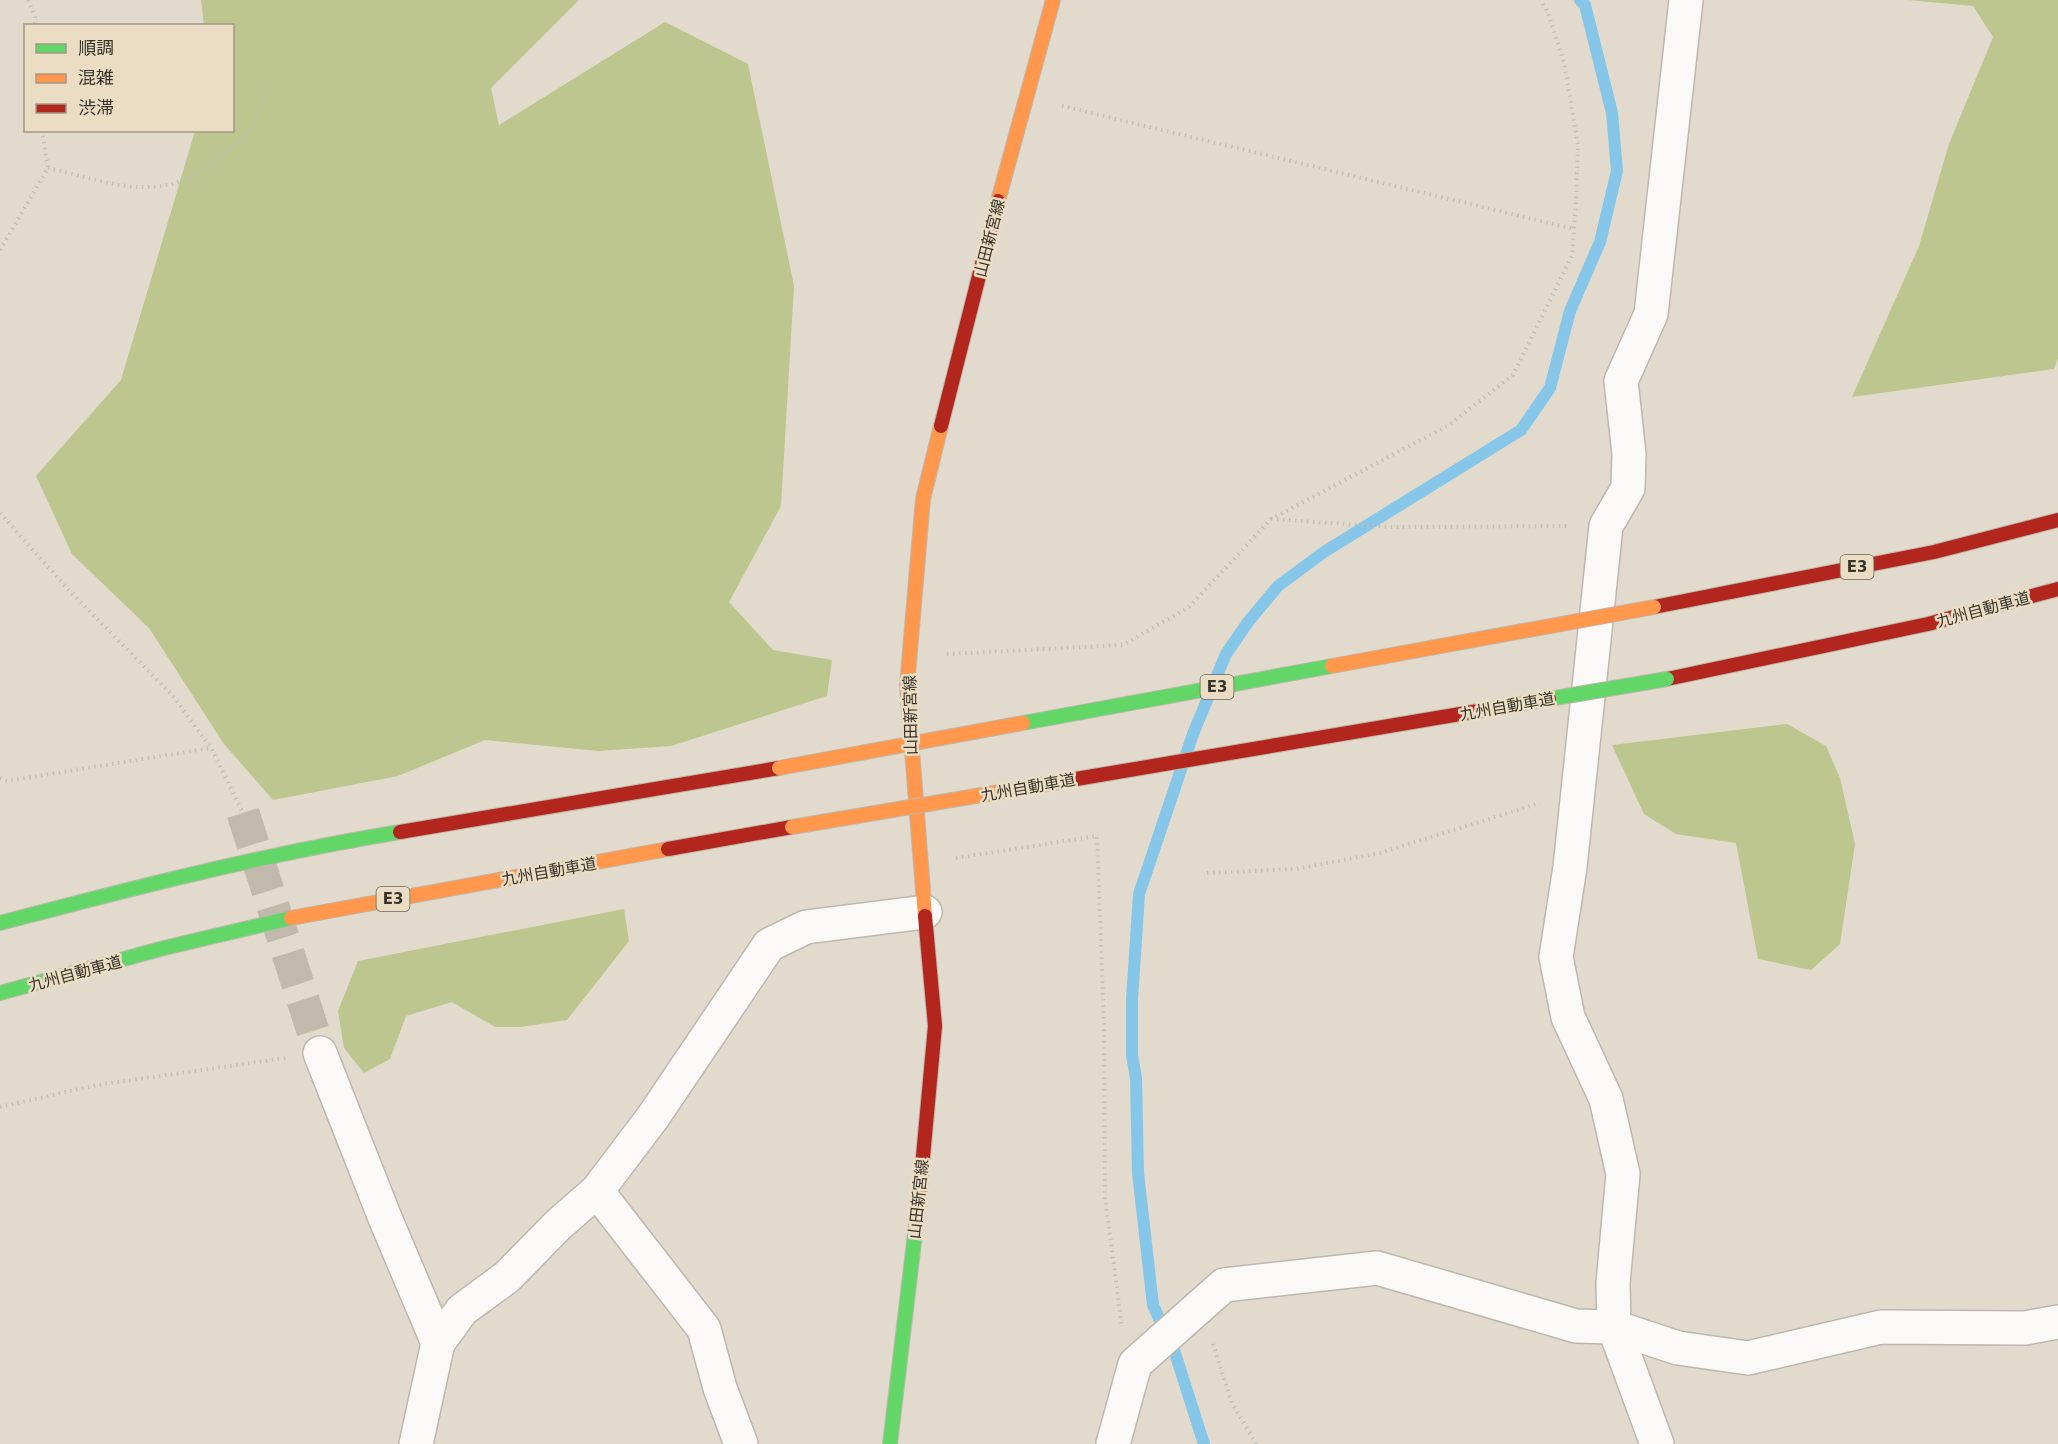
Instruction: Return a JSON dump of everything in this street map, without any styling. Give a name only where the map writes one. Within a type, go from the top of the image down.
[{"type":"main road","name":"山田新宮線","points":[[890,1444],[915,1238],[935,1026],[911,758],[908,686],[923,499],[1053,0]]},
{"type":"main road","name":"E3","points":[[0,923],[142,885],[296,849],[779,768],[1654,607],[1934,552],[2058,520]]},
{"type":"main road","name":"九州自動車道","points":[[0,993],[164,948],[305,915],[792,827],[1667,679],[1928,624],[2058,589]]},
{"type":"street","points":[[1657,1444],[1614,1327],[1613,1283],[1623,1174],[1606,1099],[1568,1017],[1556,957],[1578,791],[1606,526],[1628,488],[1629,454],[1621,381],[1651,314],[1686,0]]},
{"type":"street","points":[[416,1444],[438,1342],[462,1310],[507,1276],[558,1225],[597,1191],[652,1117],[769,945],[806,927],[925,912]]},
{"type":"street","points":[[320,1053],[385,1218],[438,1342]]},
{"type":"street","points":[[597,1191],[704,1329],[720,1388],[741,1444]]},
{"type":"street","points":[[1113,1444],[1140,1360],[1196,1307],[1224,1285],[1377,1268],[1576,1326],[1614,1327],[1678,1348],[1748,1358],[1881,1327],[2025,1328],[2058,1322]]},
{"type":"path","points":[[28,0],[35,17],[35,24]]},
{"type":"path","points":[[910,656],[1123,645],[1189,607],[1271,519],[1449,425],[1514,375],[1572,256],[1574,229],[1578,144],[1564,62],[1547,10],[1540,0]]},
{"type":"path","points":[[48,168],[129,188],[162,187],[192,177],[244,136],[257,120],[264,94]]},
{"type":"path","points":[[1026,97],[1574,229]]},
{"type":"path","points":[[0,250],[48,168],[42,132]]},
{"type":"path","points":[[0,513],[67,588],[173,696],[211,748],[243,813]]},
{"type":"path","points":[[1271,519],[1390,527],[1606,526]]},
{"type":"path","points":[[0,778],[7,782],[211,748]]},
{"type":"path","points":[[1207,873],[1296,868],[1380,854],[1578,791]]},
{"type":"path","points":[[920,863],[1097,836],[1103,981],[1106,1198],[1121,1324],[1140,1360]]},
{"type":"path","points":[[0,1107],[97,1085],[320,1053]]},
{"type":"path","points":[[1196,1307],[1232,1403],[1256,1444]]},
{"type":"green space","points":[[201,0],[579,0],[491,88],[499,125],[665,22],[748,64],[794,286],[781,506],[729,602],[773,650],[832,660],[827,696],[671,746],[598,751],[485,740],[398,776],[273,800],[224,744],[149,628],[72,554],[36,476],[121,380],[195,132],[234,132],[234,24],[204,24]]},
{"type":"green space","points":[[1908,0],[2058,0],[2058,358],[2054,369],[1852,397],[1919,246],[1949,144],[1993,37],[1973,6]]},
{"type":"green space","points":[[1787,724],[1826,746],[1840,778],[1855,844],[1840,944],[1811,970],[1758,959],[1736,843],[1676,834],[1644,814],[1612,745]]},
{"type":"green space","points":[[624,909],[629,941],[567,1020],[521,1027],[495,1027],[452,1002],[406,1016],[390,1059],[364,1073],[344,1048],[338,1011],[358,961]]},
{"type":"waterway","points":[[1204,1444],[1175,1353],[1153,1305],[1138,1173],[1136,1078],[1132,1055],[1132,999],[1139,894],[1193,734],[1226,654],[1248,622],[1278,586],[1324,552],[1521,430],[1550,388],[1570,311],[1600,242],[1617,171],[1612,113],[1585,5],[1580,0]]},
{"type":"tunnel","points":[[243,813],[320,1053]]},
{"type":"traffic: fast","points":[[1023,723],[1332,666]]},
{"type":"traffic: fast","points":[[1549,699],[1667,679]]},
{"type":"traffic: fast","points":[[0,923],[249,861],[400,832]]},
{"type":"traffic: fast","points":[[0,993],[164,948],[291,918]]},
{"type":"traffic: fast","points":[[890,1444],[919,1200]]},
{"type":"traffic: slow","points":[[998,201],[1053,0]]},
{"type":"traffic: slow","points":[[925,916],[907,686],[923,499],[941,426]]},
{"type":"traffic: slow","points":[[1332,666],[1654,607]]},
{"type":"traffic: slow","points":[[779,768],[1023,723]]},
{"type":"traffic: slow","points":[[792,827],[1076,779]]},
{"type":"traffic: slow","points":[[291,918],[668,849]]},
{"type":"traffic: jam","points":[[941,426],[998,201]]},
{"type":"traffic: jam","points":[[1654,607],[1934,552],[2058,520]]},
{"type":"traffic: jam","points":[[1667,679],[1928,624],[2058,589]]},
{"type":"traffic: jam","points":[[1076,779],[1549,699]]},
{"type":"traffic: jam","points":[[400,832],[779,768]]},
{"type":"traffic: jam","points":[[668,849],[792,827]]},
{"type":"traffic: jam","points":[[919,1200],[935,1026],[925,916]]}]
